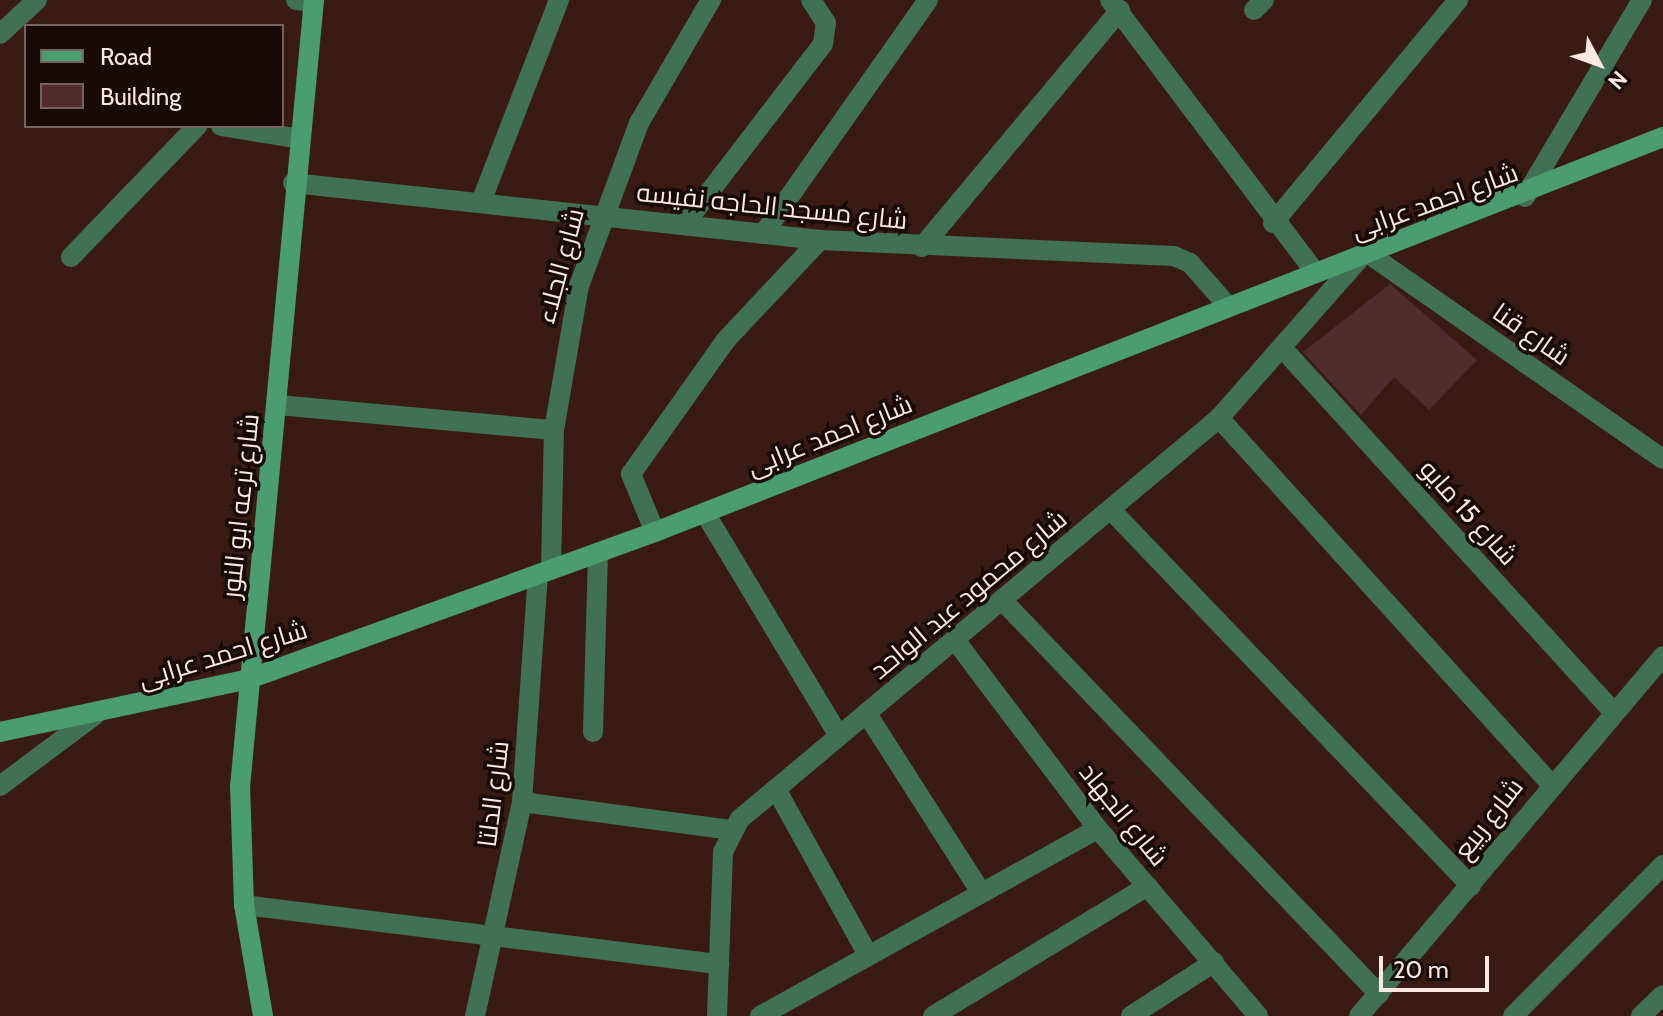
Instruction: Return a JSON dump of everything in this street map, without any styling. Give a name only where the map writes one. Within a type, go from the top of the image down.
[{"type":"street","points":[[0,34],[37,0]]},
{"type":"street","points":[[481,202],[559,0]]},
{"type":"street","name":"شارع الجلاء","points":[[544,572],[554,430],[599,216],[639,123],[711,0]]},
{"type":"street","points":[[684,225],[823,44],[826,23],[811,0]]},
{"type":"street","points":[[763,234],[928,0]]},
{"type":"street","points":[[1273,223],[1458,0]]},
{"type":"street","points":[[1525,197],[1642,0]]},
{"type":"street","name":"شارع ترعه ابو النور","points":[[263,1016],[244,905],[239,813],[249,679],[278,405],[308,1]]},
{"type":"street","points":[[922,247],[1115,5],[1273,223],[1316,273]]},
{"type":"street","points":[[71,257],[195,128]]},
{"type":"street","points":[[234,128],[296,138]]},
{"type":"street","name":"شارع احمد عرابى","points":[[0,732],[95,715],[249,679],[705,513],[1227,305],[1525,197],[1663,137]]},
{"type":"street","name":"شارع مسجد الحاجه نفيسه","points":[[293,183],[820,240],[1174,256],[1190,263],[1227,305]]},
{"type":"street","points":[[655,532],[631,474],[725,341],[820,240]]},
{"type":"street","name":"شارع محمود عبد الواحد","points":[[732,830],[776,789],[1112,511],[1219,418],[1285,351],[1365,255]]},
{"type":"street","name":"شارع قنا","points":[[1365,255],[1663,459]]},
{"type":"street","name":"شارع 15 مايو","points":[[1285,351],[1613,711]]},
{"type":"street","points":[[278,405],[554,430]]},
{"type":"street","points":[[1219,418],[1550,783]]},
{"type":"street","points":[[1112,511],[1471,886]]},
{"type":"street","points":[[705,513],[839,736]]},
{"type":"street","points":[[593,732],[598,554]]},
{"type":"street","name":"شارع الدلتا","points":[[475,1016],[496,937],[522,802],[544,572]]},
{"type":"street","points":[[1003,601],[1379,994]]},
{"type":"street","name":"شارع الجهاد","points":[[955,640],[1098,829],[1258,1016]]},
{"type":"street","name":"شارع ربيع","points":[[1359,1016],[1471,886],[1550,783],[1663,656]]},
{"type":"street","points":[[867,714],[981,892]]},
{"type":"street","points":[[0,786],[95,715]]},
{"type":"street","points":[[776,789],[867,953]]},
{"type":"street","points":[[522,802],[732,830],[722,864],[717,1016]]},
{"type":"street","points":[[760,1016],[867,953],[1098,829]]},
{"type":"street","points":[[1513,1016],[1663,865]]},
{"type":"street","points":[[933,1016],[1148,886]]},
{"type":"street","points":[[244,905],[719,964]]},
{"type":"street","points":[[1131,1016],[1214,962]]},
{"type":"street","points":[[1641,1016],[1663,995]]},
{"type":"building","points":[[1390,284],[1477,360],[1429,410],[1394,377],[1361,415],[1303,352]]}]
